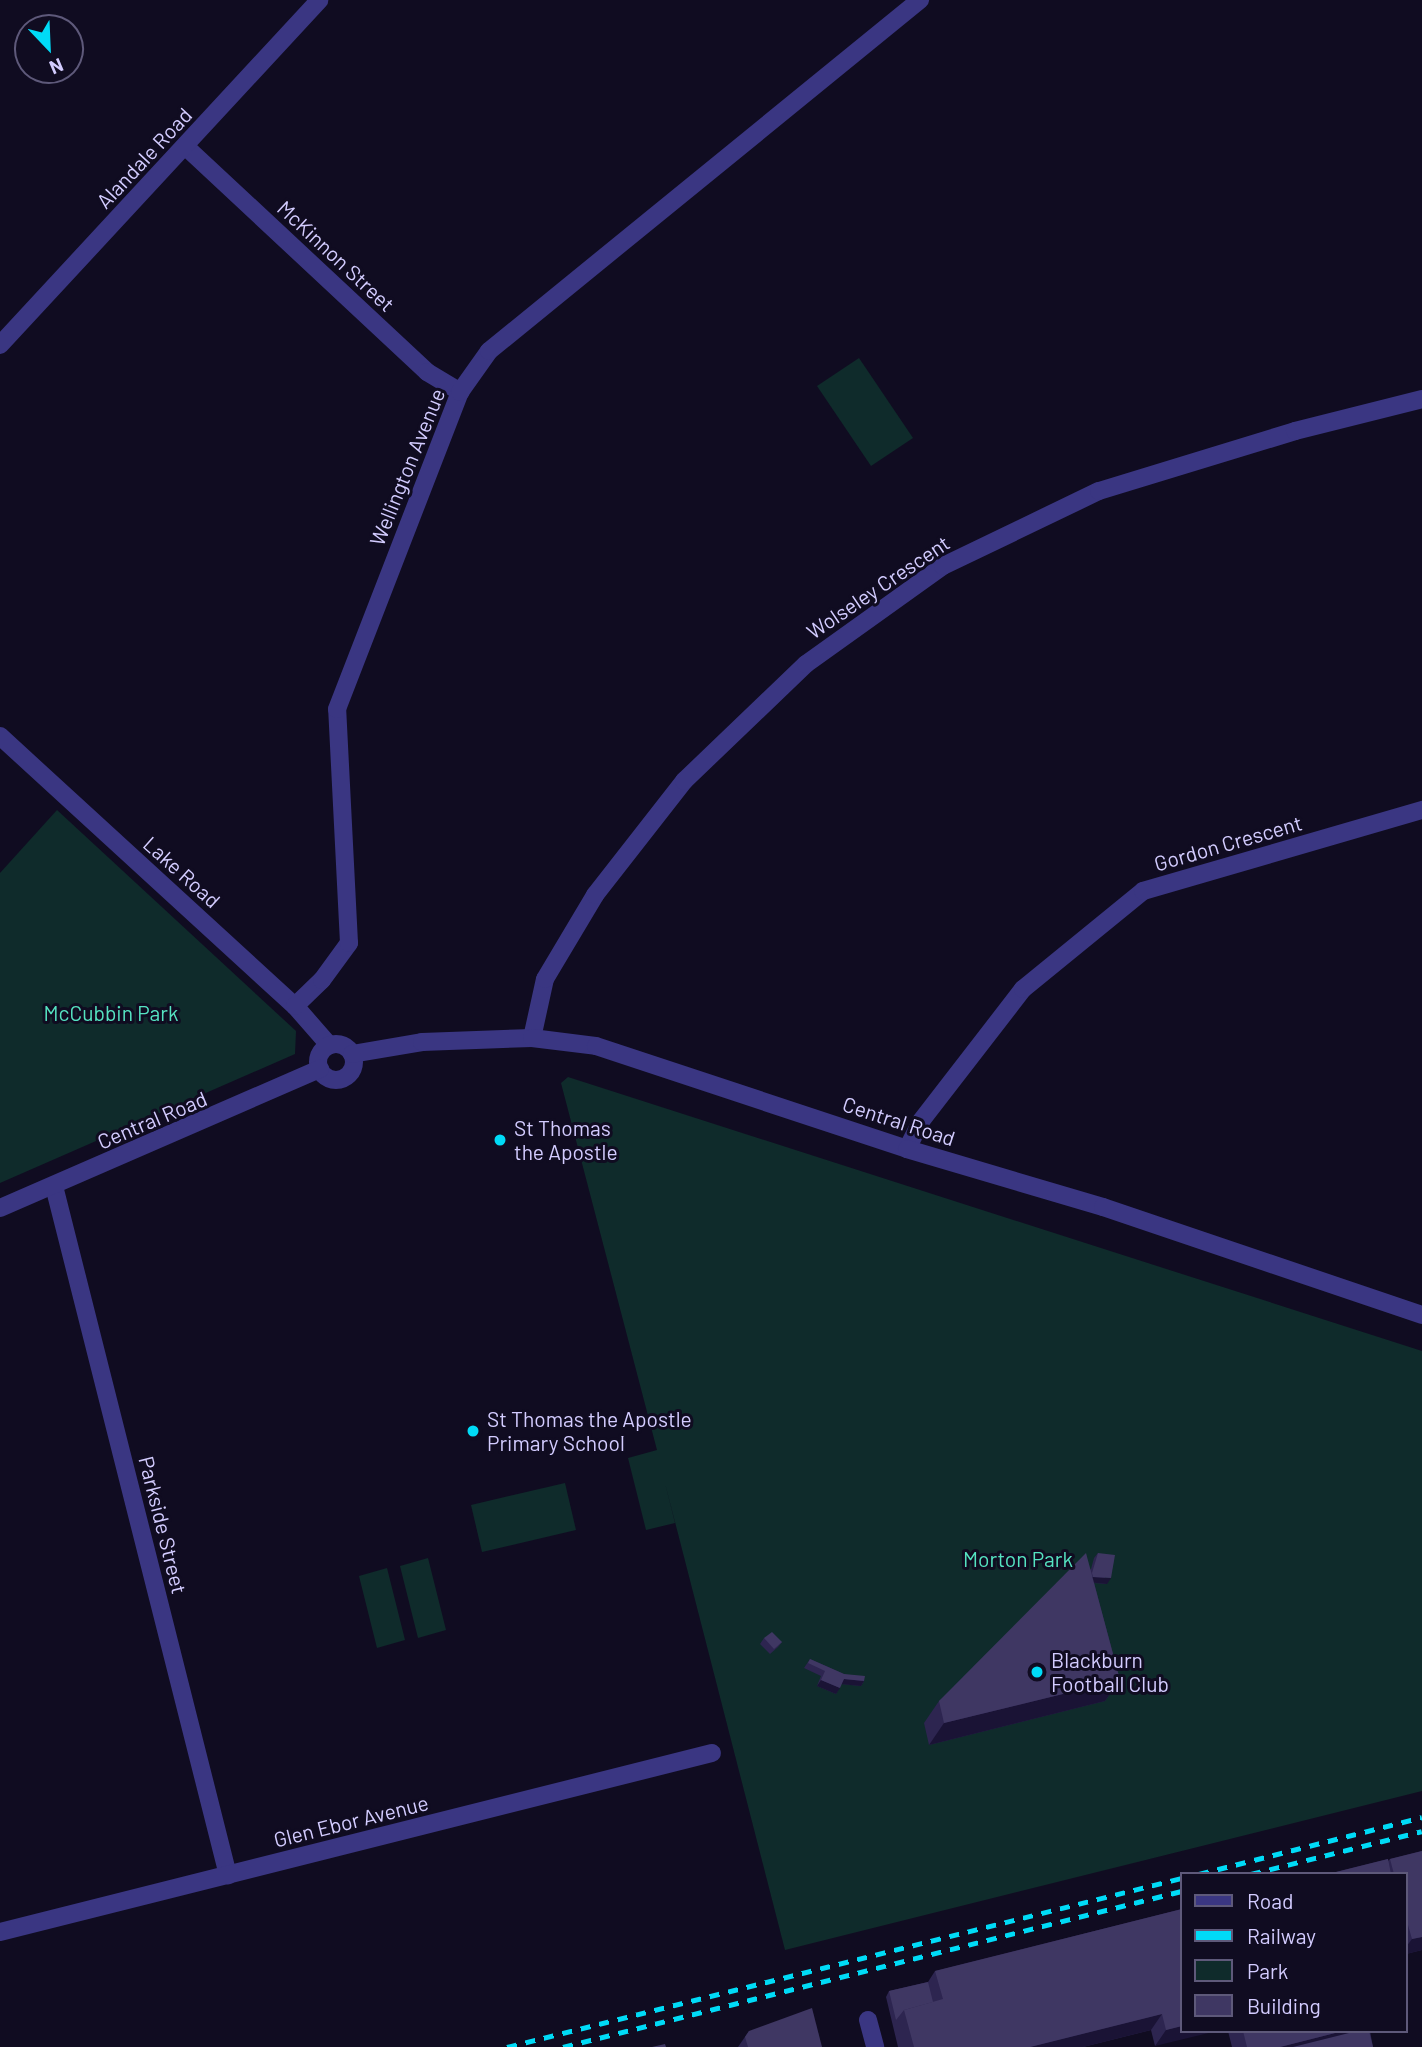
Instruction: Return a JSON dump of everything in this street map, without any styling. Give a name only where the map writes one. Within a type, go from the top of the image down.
[{"type":"street","name":"Alandale Road","points":[[0,345],[186,147],[319,0]]},
{"type":"street","name":"Wellington Avenue","points":[[295,1006],[322,980],[349,943],[337,709],[460,392],[489,351],[920,0]]},
{"type":"street","name":"McKinnon Street","points":[[186,147],[427,372],[460,392]]},
{"type":"street","name":"Wolseley Crescent","points":[[532,1038],[545,979],[595,895],[684,781],[806,664],[943,566],[1099,491],[1295,431],[1422,398]]},
{"type":"street","name":"Lake Road","points":[[0,736],[295,1006],[329,1045]]},
{"type":"street","name":"Gordon Crescent","points":[[907,1149],[921,1121],[1023,989],[1143,891],[1422,810]]},
{"type":"street","name":"Central Road","points":[[352,1054],[422,1042],[532,1038],[596,1046],[907,1149],[1103,1207],[1422,1315]]},
{"type":"street","points":[[329,1045],[342,1045],[352,1054],[351,1072],[341,1079],[328,1078],[320,1069],[320,1055],[329,1045]]},
{"type":"street","name":"Central Road","points":[[0,1208],[320,1069]]},
{"type":"street","name":"Parkside Street","points":[[54,1186],[228,1875]]},
{"type":"street","name":"Glen Ebor Avenue","points":[[0,1932],[712,1753]]},
{"type":"street","points":[[868,2020],[875,2047]]},
{"type":"green space","points":[[859,358],[913,438],[871,466],[817,386]]},
{"type":"green space","name":"McCubbin Park","points":[[57,810],[296,1031],[295,1054],[0,1183],[0,873]]},
{"type":"green space","name":"Morton Park","points":[[568,1077],[1422,1351],[1422,1791],[785,1950],[665,1483],[675,1523],[646,1530],[628,1458],[657,1450],[561,1083]]},
{"type":"green space","points":[[565,1483],[576,1530],[482,1552],[471,1505]]},
{"type":"green space","points":[[428,1558],[446,1630],[418,1638],[400,1566]]},
{"type":"green space","points":[[387,1568],[405,1640],[377,1648],[359,1576]]},
{"type":"building","name":"Blackburn Football Club","points":[[1086,1553],[1120,1680],[944,1723],[939,1701]]},
{"type":"building","points":[[1098,1553],[1115,1555],[1111,1578],[1093,1577]]},
{"type":"building","points":[[772,1632],[782,1642],[774,1649],[764,1638]]},
{"type":"building","points":[[810,1659],[844,1674],[865,1676],[864,1681],[844,1679],[840,1688],[821,1680],[825,1671],[808,1663]]},
{"type":"building","points":[[1422,1851],[1422,1937],[1412,1939],[1408,1925],[1408,1872],[1393,1872],[1390,1859]]},
{"type":"building","points":[[1388,1859],[1391,1872],[1336,1872]]},
{"type":"building","points":[[1180,1910],[1180,2026],[1166,2030],[1162,2014],[1030,2047],[914,2047],[904,2010],[943,1999],[935,1971]]},
{"type":"building","points":[[928,1982],[933,2002],[904,2010],[896,2020],[889,1991]]},
{"type":"building","points":[[812,2008],[822,2047],[748,2047],[745,2037],[749,2031]]},
{"type":"building","points":[[1244,2033],[1335,2033],[1280,2047],[1247,2047]]},
{"type":"building","points":[[1349,2033],[1370,2033],[1373,2047],[1293,2047]]},
{"type":"railway","points":[[1207,1872],[1422,1817]]},
{"type":"railway","points":[[1259,1872],[1422,1831]]},
{"type":"railway","points":[[507,2047],[1180,1879]]},
{"type":"railway","points":[[563,2047],[1180,1892]]},
{"type":"place","name":"St Thomas the Apostle","points":[[500,1140]]},
{"type":"place","name":"St Thomas the Apostle Primary School","points":[[473,1431]]},
{"type":"place","name":"Blackburn Football Club","points":[[1037,1672]]}]
